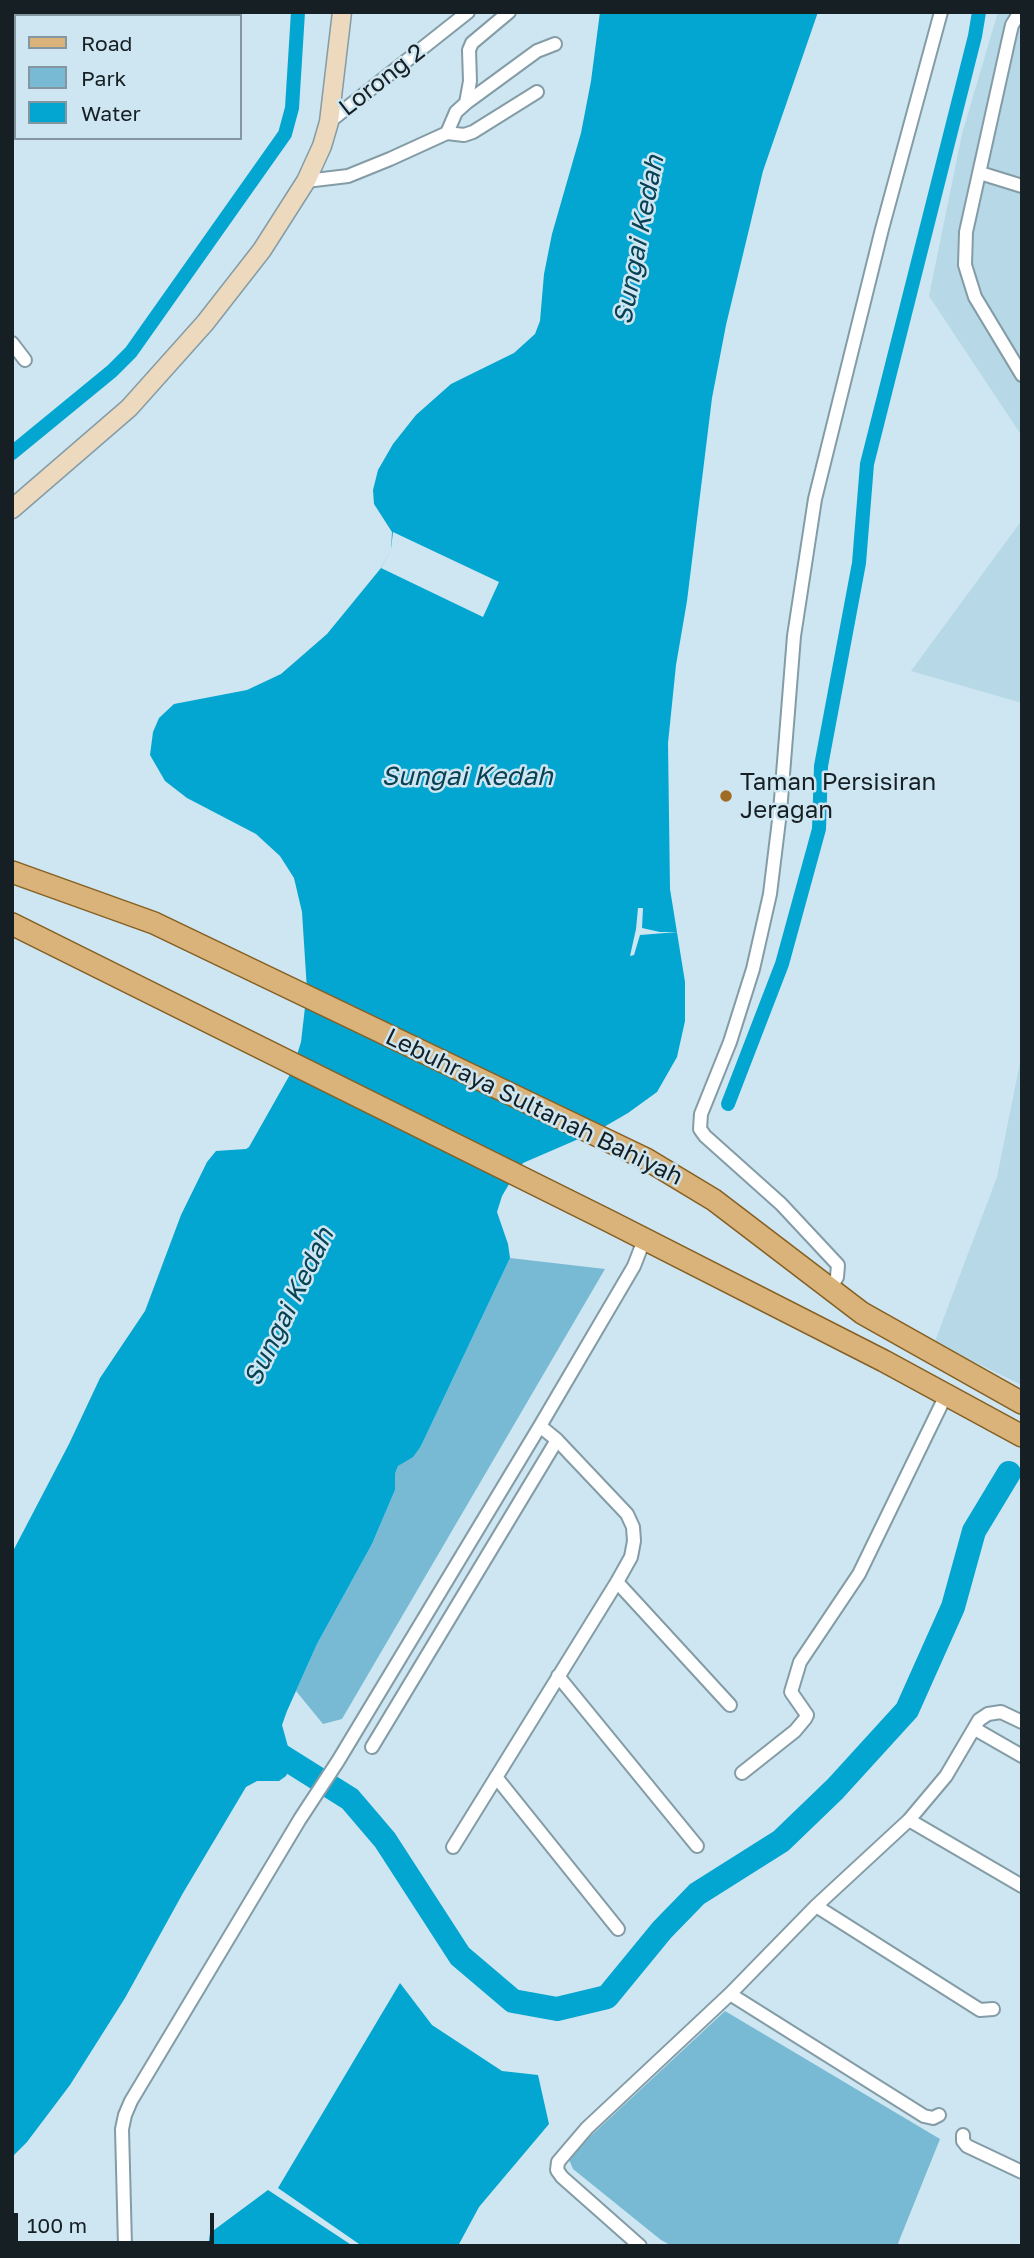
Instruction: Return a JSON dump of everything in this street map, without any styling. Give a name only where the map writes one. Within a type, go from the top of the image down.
[{"type":"main road","name":"Lebuhraya Sultanah Bahiyah","points":[[12,872],[154,923],[646,1159],[714,1200],[830,1290],[880,1323],[1022,1403]]},
{"type":"main road","points":[[12,924],[609,1221],[1017,1433]]},
{"type":"street","points":[[12,509],[129,408],[205,323],[262,250],[306,181],[329,122],[342,12]]},
{"type":"street","name":"Lorong 2","points":[[329,122],[468,12]]},
{"type":"street","points":[[466,103],[470,81],[469,50],[472,43],[509,12]]},
{"type":"street","points":[[830,1290],[837,1277],[838,1265],[781,1204],[700,1129],[701,1114],[730,1042],[753,969],[770,894],[780,812],[794,636],[816,499],[882,229],[941,12]]},
{"type":"street","points":[[1020,12],[1012,25],[1009,38],[967,232],[965,265],[975,297],[1022,375]]},
{"type":"street","points":[[447,133],[456,112],[466,103],[537,51],[555,44]]},
{"type":"street","points":[[306,181],[358,172],[447,133],[464,135],[473,132],[537,92]]},
{"type":"street","points":[[980,173],[1022,186]]},
{"type":"street","points":[[12,343],[25,360]]},
{"type":"street","points":[[125,2246],[122,2129],[131,2101],[540,1426],[634,1266],[644,1240]]},
{"type":"street","points":[[742,1773],[795,1731],[807,1715],[792,1692],[800,1662],[859,1574],[946,1395]]},
{"type":"street","points":[[453,1847],[631,1557],[633,1527],[627,1514],[557,1440],[540,1426]]},
{"type":"street","points":[[372,1747],[557,1440]]},
{"type":"street","points":[[617,1581],[730,1705]]},
{"type":"street","points":[[558,1676],[697,1846]]},
{"type":"street","points":[[633,2244],[567,2182],[557,2171],[558,2162],[587,2128],[730,1994],[816,1906],[909,1820],[946,1776],[983,1717],[1001,1712],[1022,1722]]},
{"type":"street","points":[[975,1729],[1022,1756]]},
{"type":"street","points":[[496,1777],[618,1929]]},
{"type":"street","points":[[909,1820],[1022,1886]]},
{"type":"street","points":[[816,1906],[980,2010],[993,2009]]},
{"type":"street","points":[[730,1994],[924,2116],[933,2118],[939,2115]]},
{"type":"street","points":[[963,2135],[967,2146],[1022,2172]]},
{"type":"shaded area","points":[[998,12],[1022,12],[1022,436],[929,296],[962,134]]},
{"type":"shaded area","points":[[1022,520],[1022,703],[911,671]]},
{"type":"shaded area","points":[[1022,1053],[1022,1385],[935,1341],[997,1177]]},
{"type":"green space","points":[[510,1258],[605,1269],[342,1719],[323,1724],[296,1691],[317,1644],[372,1544],[395,1490],[398,1466],[421,1446]]},
{"type":"green space","points":[[725,2011],[940,2139],[897,2246],[672,2246],[573,2169],[568,2157]]},
{"type":"water","name":"Sungai Kedah","points":[[600,12],[818,12],[763,171],[726,325],[712,398],[668,743],[670,889],[685,982],[685,1021],[677,1057],[657,1092],[597,1131],[523,1163],[512,1179],[497,1212],[510,1258],[421,1446],[413,1457],[398,1466],[395,1490],[372,1544],[317,1644],[287,1711],[282,1725],[290,1754],[290,1767],[286,1776],[279,1781],[257,1781],[246,1787],[125,1998],[70,2085],[27,2142],[12,2157],[12,1553],[100,1378],[145,1311],[181,1215],[207,1162],[216,1151],[249,1147],[292,1071],[301,1042],[307,990],[302,912],[294,878],[280,856],[256,834],[187,798],[165,781],[150,755],[153,732],[159,718],[174,704],[247,690],[281,674],[327,634],[381,568],[391,550],[392,532],[374,504],[373,490],[378,470],[393,444],[416,415],[451,384],[514,353],[535,334],[540,321],[544,274],[552,234],[581,133]]},
{"type":"water","points":[[400,1983],[432,2025],[502,2071],[538,2075],[549,2124],[479,2207],[458,2246],[362,2246],[278,2188]]},
{"type":"water","points":[[268,2190],[353,2246],[208,2246],[210,2233]]},
{"type":"pier","points":[[393,532],[499,582],[483,617],[381,568],[391,549]]},
{"type":"pier","points":[[638,908],[643,908],[642,928],[678,932],[640,935],[634,955],[630,956],[636,929]]},
{"type":"waterway","points":[[12,453],[112,371],[131,352],[285,134],[292,108],[298,12]]},
{"type":"waterway","points":[[728,1104],[782,964],[819,829],[821,766],[859,563],[867,464],[979,12]]},
{"type":"waterway","points":[[264,1745],[350,1799],[385,1840],[460,1956],[513,2001],[557,2009],[607,1997],[662,1930],[697,1894],[781,1841],[835,1789],[907,1710],[953,1607],[974,1531],[1009,1473]]},
{"type":"place","name":"Taman Persisiran Jeragan","points":[[726,796]]}]
